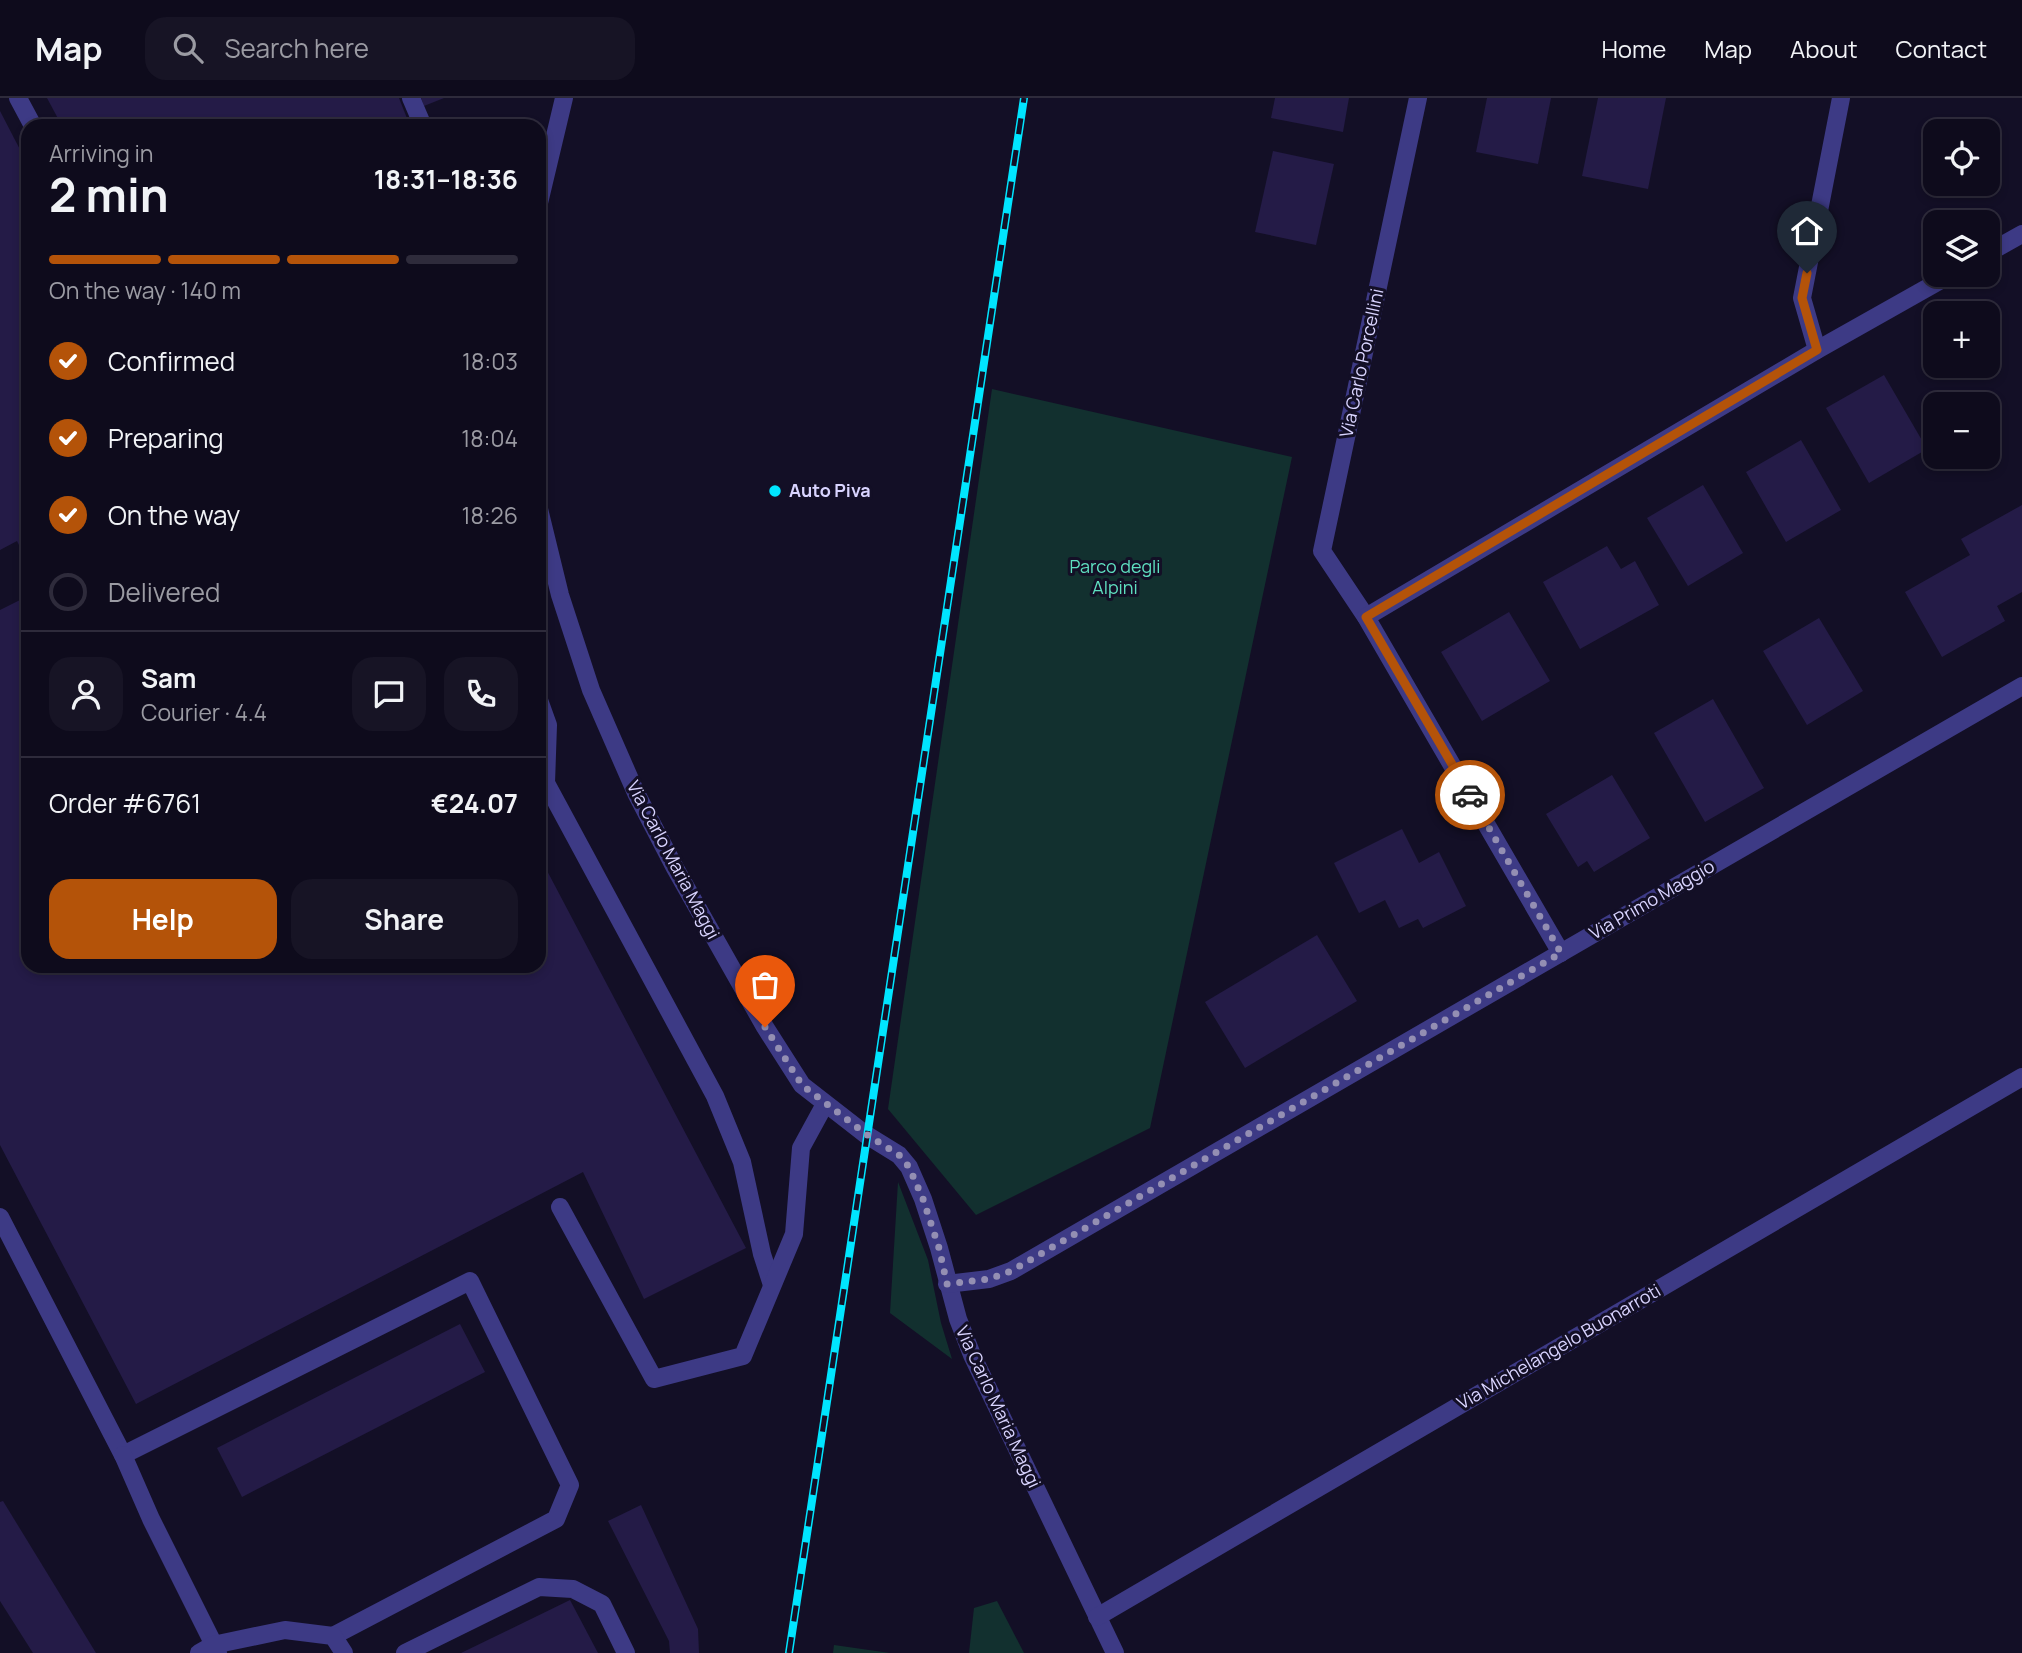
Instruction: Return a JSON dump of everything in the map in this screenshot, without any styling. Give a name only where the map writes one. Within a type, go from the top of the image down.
[{"type":"street","points":[[18,98],[29,119]]},
{"type":"street","points":[[411,98],[420,119]]},
{"type":"street","points":[[546,174],[564,98]]},
{"type":"street","name":"Via Carlo Porcellini","points":[[1418,98],[1322,551],[1366,617],[1561,953]]},
{"type":"street","points":[[1817,350],[1802,298],[1841,98]]},
{"type":"street","points":[[2000,246],[2022,234]]},
{"type":"street","points":[[1366,617],[1817,350],[1929,287]]},
{"type":"street","name":"Via Carlo Maria Maggi","points":[[546,538],[560,595],[587,678],[636,793],[765,1027],[802,1085],[899,1155],[909,1167],[927,1211],[947,1284],[972,1355],[1115,1653]]},
{"type":"street","name":"Via Primo Maggio","points":[[947,1284],[989,1279],[1011,1271],[2022,686]]},
{"type":"street","points":[[546,719],[546,749]]},
{"type":"street","points":[[546,790],[715,1096],[742,1162],[762,1254],[772,1285]]},
{"type":"street","name":"Via Michelangelo Buonarroti","points":[[1097,1617],[2022,1077]]},
{"type":"street","points":[[560,1207],[654,1379],[743,1356],[794,1234],[801,1148],[825,1104]]},
{"type":"street","points":[[0,1217],[123,1455],[210,1650],[285,1630],[333,1636],[556,1519],[570,1485],[470,1282],[123,1455]]},
{"type":"street","points":[[405,1653],[539,1587],[573,1589],[602,1604],[625,1653]]},
{"type":"street","points":[[333,1636],[344,1653]]},
{"type":"green space","name":"Parco degli Alpini","points":[[992,389],[1292,457],[1150,1128],[976,1215],[888,1109]]},
{"type":"green space","points":[[898,1182],[928,1260],[941,1323],[952,1359],[890,1313]]},
{"type":"green space","points":[[997,1601],[1024,1653],[969,1653],[974,1608]]},
{"type":"green space","points":[[834,1645],[890,1653],[833,1653]]},
{"type":"building","points":[[47,98],[399,98],[407,119],[58,119]]},
{"type":"building","points":[[421,98],[444,98],[424,106]]},
{"type":"building","points":[[1275,98],[1349,98],[1343,132],[1271,118]]},
{"type":"building","points":[[1487,98],[1551,98],[1538,164],[1476,152]]},
{"type":"building","points":[[1598,98],[1666,98],[1648,189],[1582,176]]},
{"type":"building","points":[[0,111],[21,152],[21,549],[17,541],[0,550]]},
{"type":"building","points":[[1273,151],[1334,164],[1316,245],[1255,232]]},
{"type":"building","points":[[1884,375],[1923,442],[1923,451],[1869,483],[1826,408]]},
{"type":"building","points":[[1801,440],[1841,510],[1786,542],[1746,472]]},
{"type":"building","points":[[1703,485],[1743,553],[1688,586],[1647,518]]},
{"type":"building","points":[[2022,505],[2022,592],[1997,606],[2005,621],[1942,657],[1905,592],[1970,555],[1961,539]]},
{"type":"building","points":[[1607,546],[1621,569],[1635,561],[1659,605],[1580,649],[1543,582]]},
{"type":"building","points":[[21,600],[21,973],[546,973],[546,869],[746,1248],[644,1299],[583,1172],[136,1404],[0,1145],[0,610]]},
{"type":"building","points":[[1509,612],[1550,681],[1482,721],[1441,652]]},
{"type":"building","points":[[1819,618],[1863,691],[1807,725],[1763,651]]},
{"type":"building","points":[[1713,699],[1764,788],[1705,822],[1654,733]]},
{"type":"building","points":[[1612,775],[1650,838],[1594,872],[1587,861],[1578,867],[1546,814]]},
{"type":"building","points":[[1402,829],[1419,863],[1439,852],[1466,906],[1423,928],[1418,919],[1399,928],[1385,900],[1359,913],[1334,863]]},
{"type":"building","points":[[1317,935],[1357,1001],[1245,1068],[1205,1002]]},
{"type":"building","points":[[460,1324],[485,1372],[242,1497],[217,1448]]},
{"type":"building","points":[[3,1501],[96,1653],[33,1653],[0,1601],[0,1502]]},
{"type":"building","points":[[641,1505],[698,1629],[699,1653],[670,1653],[669,1641],[608,1521]]},
{"type":"building","points":[[570,1600],[598,1653],[461,1653]]},
{"type":"railway","points":[[789,1653],[1024,98]]},
{"type":"way so far","points":[[765,1027],[802,1085],[866,1134],[899,1155],[909,1167],[939,1248],[947,1284],[989,1279],[1011,1271],[1561,953],[1470,795]]},
{"type":"place","name":"Auto Piva","points":[[775,491]]},
{"type":"route","points":[[1470,795],[1366,617],[1817,350],[1802,298],[1807,273]]}]
